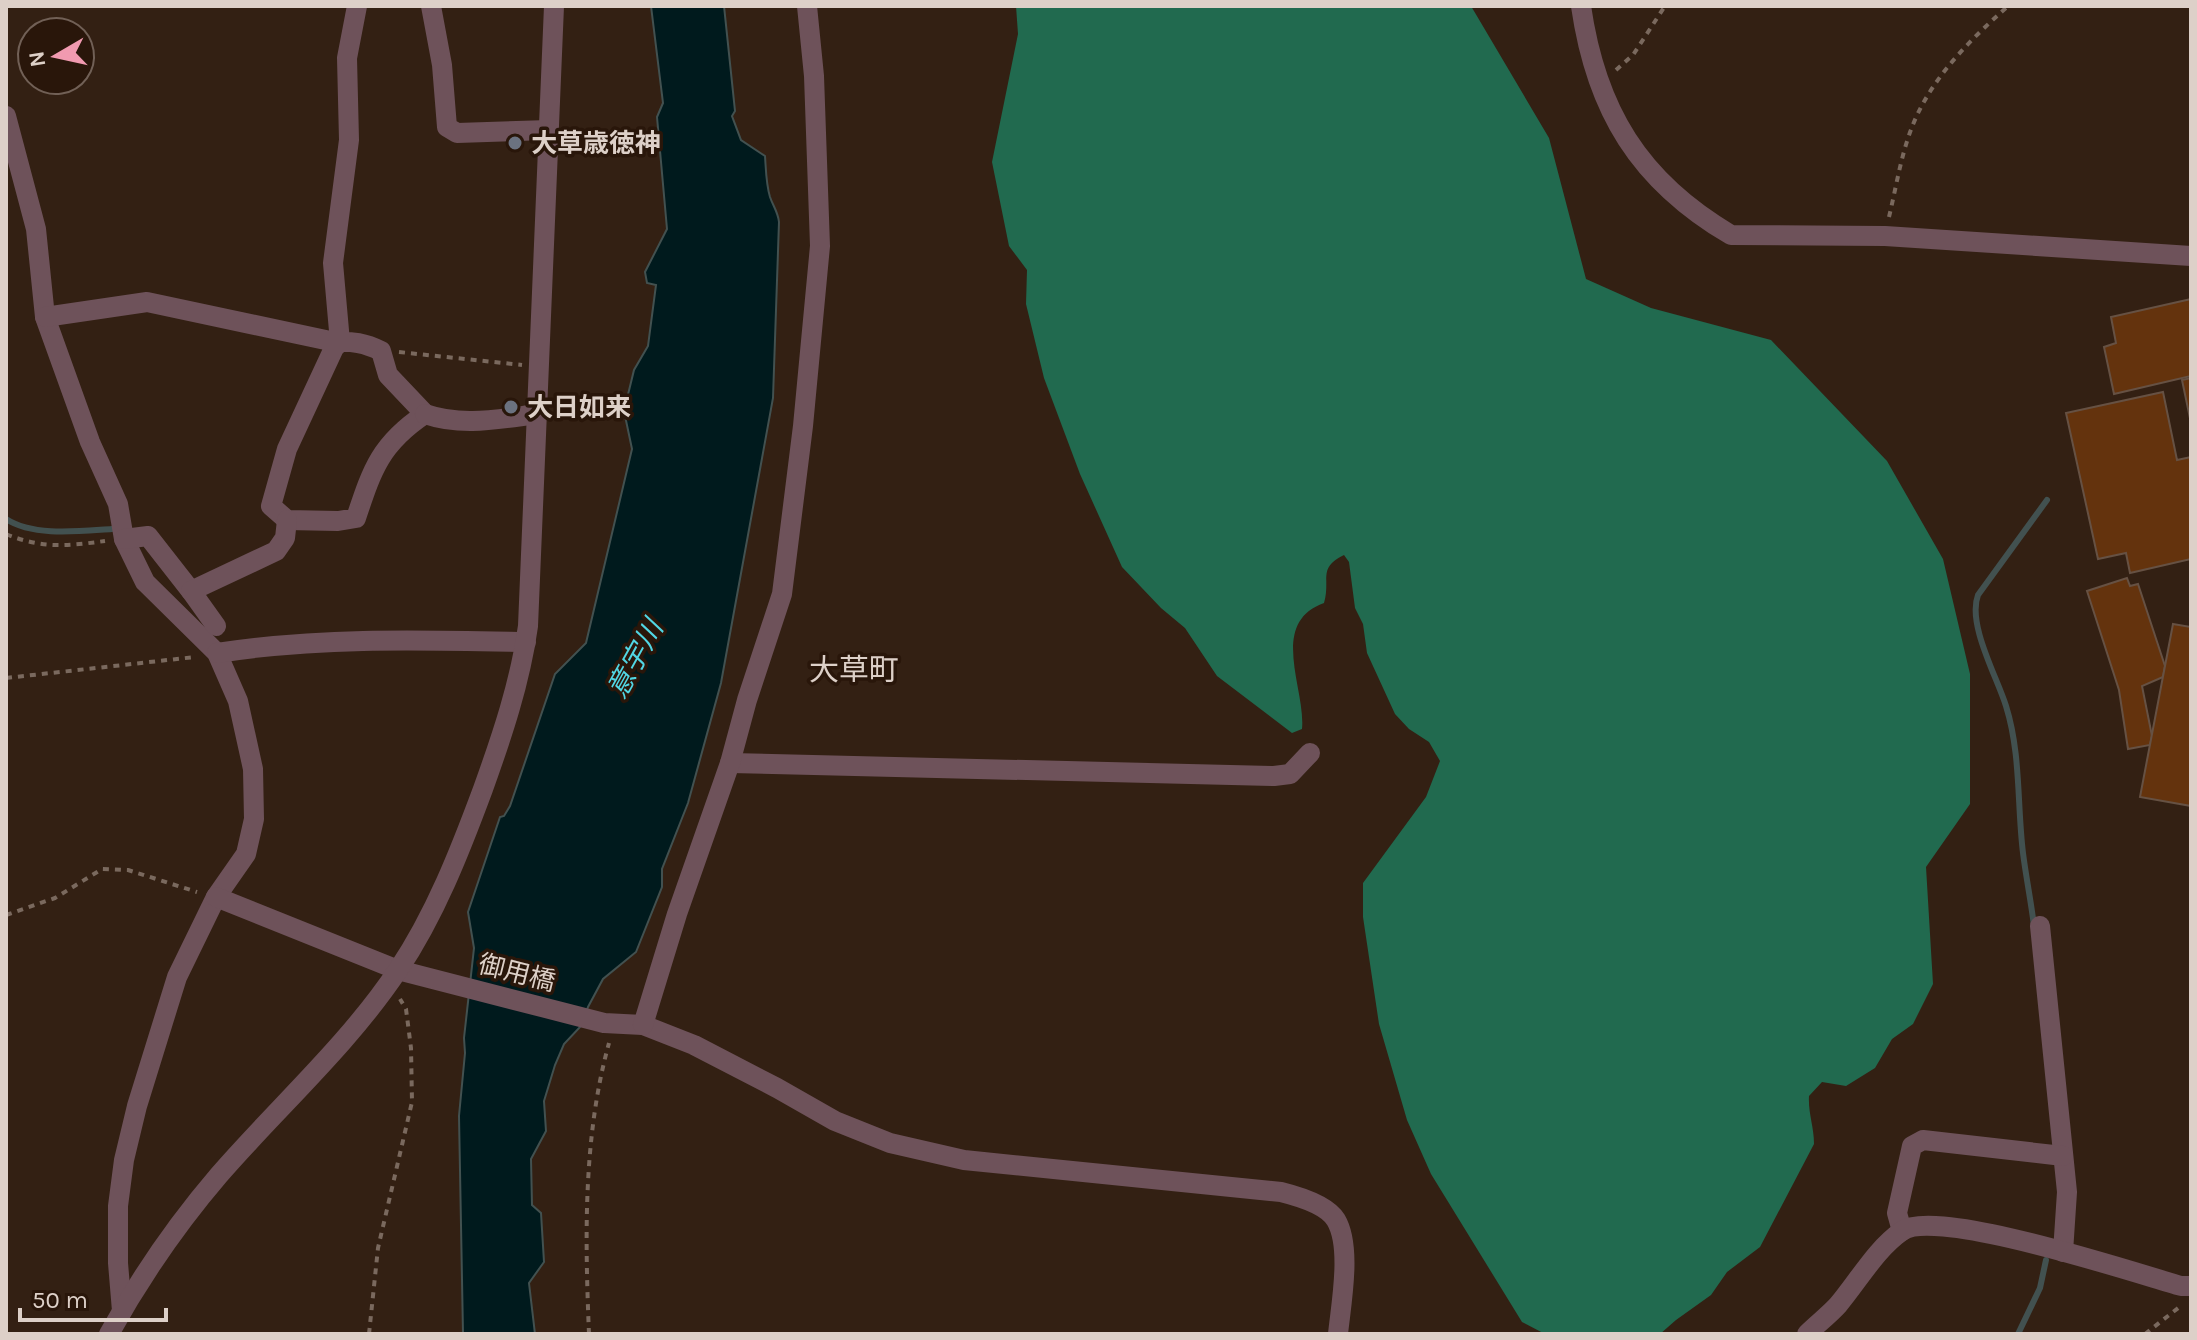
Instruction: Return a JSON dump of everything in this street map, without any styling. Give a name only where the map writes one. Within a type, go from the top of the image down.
[{"type":"street","points":[[340,342],[333,263],[349,140],[347,58],[357,6]]},
{"type":"street","points":[[431,6],[442,65],[447,127],[457,133],[549,130]]},
{"type":"street","points":[[109,1334],[176,1229],[218,1176],[400,977],[467,833],[515,694],[526,642],[554,6]]},
{"type":"street","points":[[643,1025],[782,594],[803,426],[820,246],[814,76],[807,6]]},
{"type":"street","points":[[1581,6],[1595,77],[1614,122],[1651,173],[1713,225],[1731,235],[1885,236],[2191,256]]},
{"type":"street","points":[[6,116],[36,229],[45,317],[90,442],[118,504],[124,539],[145,582],[217,653],[238,701],[253,769],[254,819],[246,854],[216,897],[177,977],[137,1106],[124,1160],[118,1206],[122,1311]]},
{"type":"street","points":[[45,317],[147,302],[340,342],[351,340],[381,351],[388,375],[425,414],[447,422],[538,414]]},
{"type":"street","points":[[340,342],[334,348],[287,449],[271,506],[287,520],[338,521],[356,518],[373,467],[406,427],[425,414]]},
{"type":"street","points":[[191,591],[276,551],[285,538],[287,520]]},
{"type":"street","points":[[124,539],[148,536],[216,626]]},
{"type":"street","points":[[217,653],[273,644],[356,640],[526,642]]},
{"type":"street","points":[[730,763],[1274,776],[1290,774],[1310,753]]},
{"type":"street","name":"御用橋","points":[[216,897],[400,977],[610,1023],[643,1025],[694,1045],[835,1121],[890,1143],[964,1160],[1281,1192],[1308,1200],[1336,1219],[1342,1241],[1344,1265],[1338,1334]]},
{"type":"street","points":[[2040,926],[2057,1155],[2067,1211],[2063,1252]]},
{"type":"street","points":[[1902,1231],[1897,1213],[1912,1146],[1916,1142],[1923,1140],[2057,1155]]},
{"type":"street","points":[[1807,1334],[1836,1307],[1886,1244],[1902,1231],[1921,1224],[1973,1230],[2181,1286],[2191,1286]]},
{"type":"path","points":[[1595,77],[1623,66],[1665,6]]},
{"type":"path","points":[[1885,236],[1911,129],[1919,111],[1958,53],[2008,6]]},
{"type":"path","points":[[381,351],[441,354],[540,367]]},
{"type":"path","points":[[6,534],[31,543],[59,547],[124,539]]},
{"type":"path","points":[[6,678],[217,653]]},
{"type":"path","points":[[6,915],[55,898],[102,869],[128,870],[216,897]]},
{"type":"path","points":[[369,1334],[378,1248],[412,1102],[406,1009],[397,994],[400,977]]},
{"type":"path","points":[[589,1334],[586,1264],[593,1127],[610,1023]]},
{"type":"path","points":[[2145,1334],[2191,1299]]},
{"type":"green space","points":[[1016,6],[1471,6],[1549,138],[1586,279],[1651,308],[1771,340],[1887,461],[1943,559],[1970,674],[1970,804],[1926,867],[1933,984],[1913,1024],[1892,1039],[1875,1068],[1846,1086],[1822,1082],[1809,1096],[1814,1144],[1760,1247],[1727,1272],[1711,1295],[1660,1334],[1545,1334],[1522,1322],[1431,1174],[1407,1120],[1379,1024],[1363,917],[1363,883],[1426,797],[1440,761],[1429,742],[1409,729],[1395,714],[1367,653],[1363,624],[1355,608],[1349,562],[1344,555],[1330,565],[1324,603],[1307,613],[1293,641],[1302,729],[1292,733],[1217,676],[1185,628],[1122,567],[1080,474],[1044,378],[1026,304],[1027,270],[1009,246],[992,162],[1018,34]]},
{"type":"water","name":"意宇川","points":[[651,6],[724,6],[735,111],[732,116],[741,140],[765,156],[769,192],[779,222],[773,398],[721,683],[688,803],[662,869],[662,887],[636,952],[603,979],[581,1026],[564,1044],[544,1101],[546,1131],[531,1159],[532,1205],[541,1213],[544,1262],[529,1283],[535,1334],[463,1334],[459,1116],[474,948],[468,912],[500,817],[510,806],[555,674],[586,643],[632,449],[624,411],[634,370],[648,346],[656,285],[647,283],[645,272],[667,229],[657,117],[663,103]]},
{"type":"building","points":[[2191,299],[2191,376],[2114,394],[2104,347],[2116,343],[2111,317]]},
{"type":"building","points":[[2191,378],[2191,423],[2182,380]]},
{"type":"building","points":[[2163,392],[2177,460],[2191,457],[2191,559],[2130,573],[2126,553],[2098,559],[2066,413]]},
{"type":"building","points":[[2127,578],[2130,586],[2138,584],[2165,666],[2163,677],[2142,686],[2152,736],[2150,745],[2128,749],[2119,690],[2087,591]]},
{"type":"building","points":[[2173,624],[2191,627],[2191,806],[2140,797]]},
{"type":"waterway","points":[[2034,926],[2023,853],[2011,724],[1984,650],[1976,607],[1978,595],[2047,500]]},
{"type":"waterway","points":[[6,519],[43,531],[112,529]]},
{"type":"waterway","points":[[2018,1334],[2040,1288],[2046,1260]]},
{"type":"place","name":"大草歳徳神","points":[[515,143]]},
{"type":"place","name":"大日如来","points":[[511,407]]},
{"type":"district","name":"大草町","points":[[854,670]]}]
